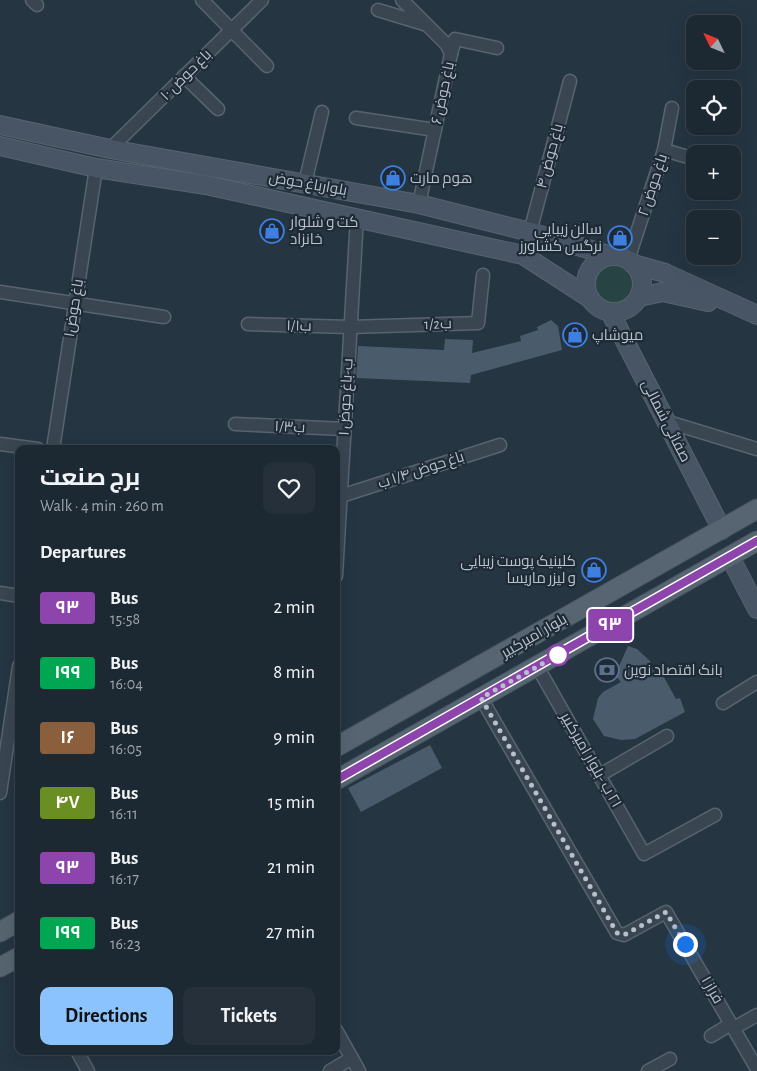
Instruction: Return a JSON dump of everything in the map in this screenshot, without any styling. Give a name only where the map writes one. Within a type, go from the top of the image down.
[{"type":"main road","name":"بلوارباغ حوض","points":[[0,125],[110,150],[199,164],[419,204],[530,232],[665,273],[738,308],[757,315]]},
{"type":"main road","name":"بلوارباغ حوض","points":[[0,146],[96,168],[197,184],[523,256],[588,296]]},
{"type":"main road","points":[[197,184],[199,164]]},
{"type":"main road","points":[[624,260],[640,276],[641,290],[639,297],[627,309],[610,312],[594,304],[588,296],[586,279],[596,263],[624,260]]},
{"type":"main road","name":"بلوارباغ حوض","points":[[639,297],[663,292],[738,308]]},
{"type":"main road","name":"صفائی شمالی","points":[[610,312],[722,530]]},
{"type":"main road","name":"بلوار امیرکبیر","points":[[340,745],[405,710],[757,509]]},
{"type":"main road","name":"بلوار امیرکبیر","points":[[340,778],[757,541]]},
{"type":"main road","points":[[730,556],[757,609]]},
{"type":"main road","points":[[405,710],[416,735]]},
{"type":"main road","points":[[0,932],[15,924]]},
{"type":"main road","points":[[0,967],[15,959]]},
{"type":"street","points":[[202,0],[267,66]]},
{"type":"street","name":"۱۰ باغ حوض","points":[[110,150],[262,0]]},
{"type":"street","name":"۶ باغ حوض","points":[[402,0],[447,45],[451,54],[419,204]]},
{"type":"street","points":[[378,10],[426,25]]},
{"type":"street","points":[[451,54],[455,39],[497,48]]},
{"type":"street","points":[[184,76],[218,110]]},
{"type":"street","name":"۴ باغ حوض","points":[[530,232],[570,81]]},
{"type":"street","name":"۲ باغ حوض","points":[[624,260],[664,150],[672,108]]},
{"type":"street","points":[[305,183],[322,112]]},
{"type":"street","points":[[356,118],[435,130]]},
{"type":"street","points":[[664,150],[686,156]]},
{"type":"street","name":"باغ حوض۱","points":[[54,445],[96,168]]},
{"type":"street","name":"۱ ب-باغ حوض","points":[[340,507],[357,218]]},
{"type":"street","name":"1/2ب","points":[[350,327],[478,323],[483,275]]},
{"type":"street","points":[[0,292],[164,318]]},
{"type":"street","name":"ب۱/۱","points":[[248,324],[350,327]]},
{"type":"street","points":[[665,421],[757,450]]},
{"type":"street","name":"ب۱/۳","points":[[235,424],[344,429]]},
{"type":"street","points":[[0,444],[15,446]]},
{"type":"street","name":"باغ حوض ۱/۴ ب","points":[[341,496],[500,445]]},
{"type":"street","points":[[0,593],[15,595]]},
{"type":"street","name":"٢١ ب -بلوار امیرکبیر","points":[[537,666],[644,854],[715,815]]},
{"type":"street","points":[[723,703],[757,682]]},
{"type":"street","name":"فراز ۱","points":[[481,698],[617,933],[621,935],[666,912],[757,1069]]},
{"type":"street","points":[[0,793],[9,751],[15,700]]},
{"type":"street","points":[[600,774],[667,736]]},
{"type":"street","points":[[711,1036],[757,1015]]},
{"type":"street","points":[[340,1037],[359,1071]]},
{"type":"street","points":[[79,1055],[88,1071]]},
{"type":"street","points":[[330,1071],[352,1058]]},
{"type":"street","points":[[648,1071],[670,1059]]},
{"type":"green space","points":[[613,265],[627,271],[633,285],[627,299],[613,305],[599,299],[593,285],[599,271]]},
{"type":"building","points":[[551,320],[558,326],[562,350],[471,375],[470,383],[356,378],[358,346],[444,350],[445,339],[473,340],[472,353],[521,341],[520,336],[538,330],[537,327]]},
{"type":"building","points":[[628,646],[637,649],[650,661],[655,675],[661,672],[676,699],[680,698],[685,712],[635,739],[621,740],[604,736],[593,719],[598,698],[603,692],[621,682],[615,675]]},
{"type":"building","points":[[430,745],[442,768],[361,812],[348,788]]},
{"type":"bus line","name":"۹۳","points":[[340,778],[757,541]]},
{"type":"place","name":"هوم مارت","points":[[393,178]]},
{"type":"place","name":"کت و شلوار خانزاد","points":[[272,231]]},
{"type":"place","name":"سالن زیبایی نرگس کشاورز","points":[[620,238]]},
{"type":"place","name":"میوشاپ","points":[[575,335]]},
{"type":"place","name":"کلینیک پوست زیبایی و لیزر ماریسا","points":[[594,570]]},
{"type":"place","name":"بانک اقتصاد نوین","points":[[607,670]]},
{"type":"route","points":[[558,655],[481,698],[617,933],[624,935],[666,912],[685,944]]}]
